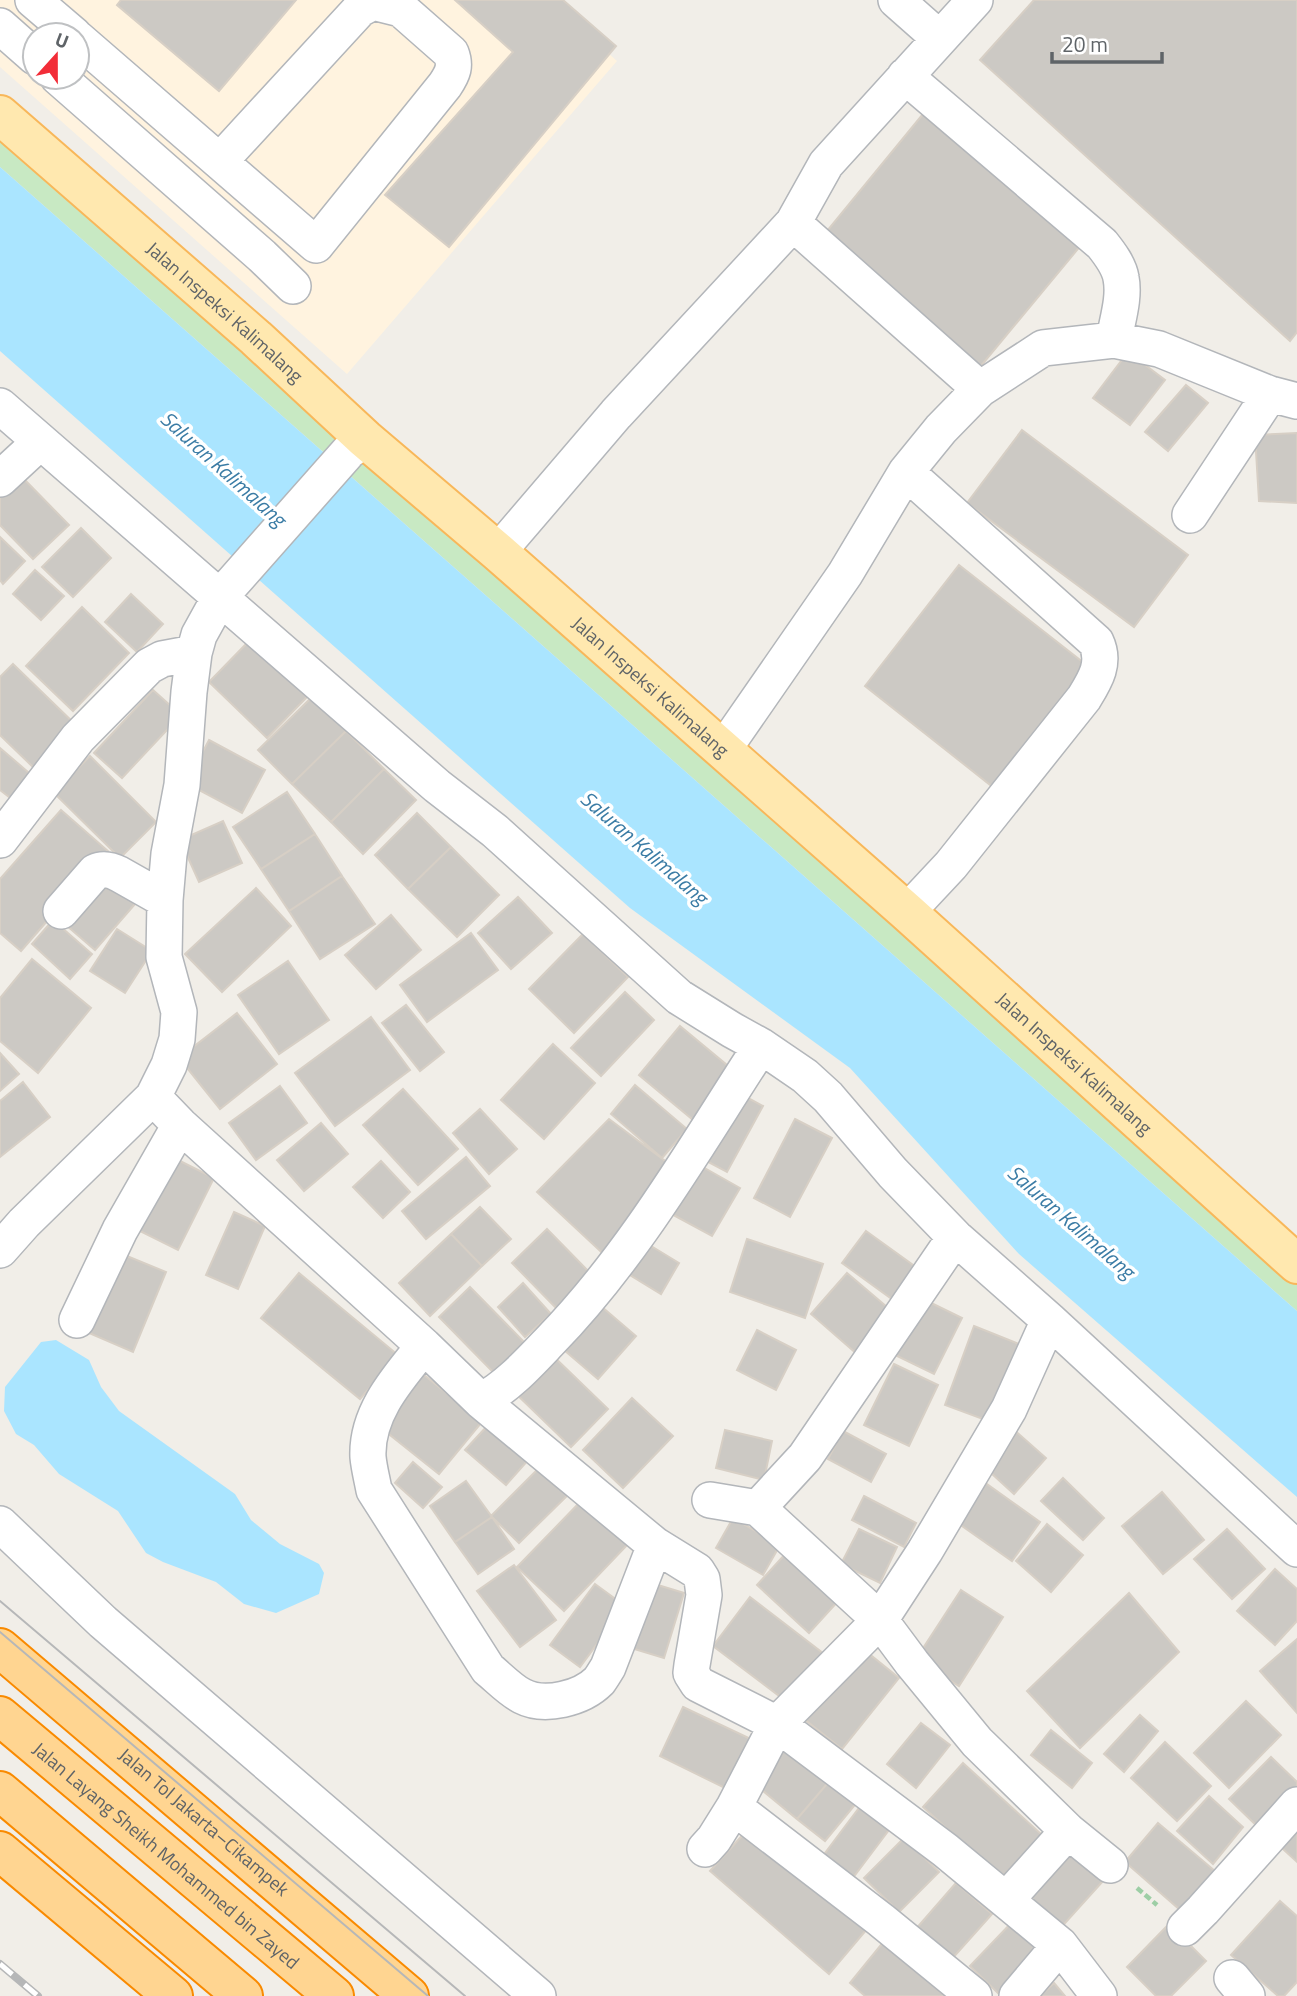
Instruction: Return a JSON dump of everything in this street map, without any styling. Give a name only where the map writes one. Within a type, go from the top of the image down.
[{"type":"highway","name":"Jalan Tol Jakarta–Cikampek","points":[[0,1648],[409,1996]]},
{"type":"highway","name":"Jalan Layang Sheikh Mohammed bin Zayed","points":[[0,1716],[334,1996]]},
{"type":"highway","points":[[0,1791],[243,1996]]},
{"type":"highway","points":[[0,1851],[173,1996]]},
{"type":"main road","name":"Jalan Inspeksi Kalimalang","points":[[0,115],[256,338],[357,445],[498,552],[907,912],[1297,1264]]},
{"type":"street","points":[[896,0],[939,38]]},
{"type":"street","points":[[498,552],[616,414],[793,223],[826,164],[975,0]]},
{"type":"street","points":[[91,50],[219,161],[316,245],[445,85],[454,71],[451,53],[401,9],[373,2],[359,9],[219,161]]},
{"type":"street","points":[[42,3],[60,21]]},
{"type":"street","points":[[0,26],[21,45]]},
{"type":"street","points":[[905,76],[1102,244],[1121,277],[1122,296],[1114,340]]},
{"type":"street","points":[[74,91],[293,286]]},
{"type":"street","points":[[793,223],[980,389]]},
{"type":"street","points":[[723,750],[845,573],[906,472],[941,429],[980,389],[1043,348],[1114,340],[1160,349],[1284,397],[1190,515]]},
{"type":"street","points":[[0,406],[40,442],[229,586],[437,786],[495,831],[679,997],[805,1076],[828,1097],[893,1174],[955,1237],[1297,1549]]},
{"type":"street","points":[[0,479],[40,442]]},
{"type":"street","points":[[0,1250],[42,1205],[153,1097],[169,1065],[177,1039],[179,1012],[164,957],[165,900],[169,854],[182,785],[194,653],[199,635],[229,586],[357,445]]},
{"type":"street","points":[[906,472],[1096,642],[1100,661],[1096,677],[1084,698],[951,866],[907,912]]},
{"type":"street","points":[[0,840],[78,738],[149,666],[162,659],[194,653]]},
{"type":"street","points":[[61,911],[95,872],[100,870],[111,870],[165,900]]},
{"type":"street","points":[[481,1401],[525,1367],[608,1277],[761,1046]]},
{"type":"street","points":[[153,1097],[180,1125],[481,1401],[659,1547],[697,1571],[702,1579],[704,1595],[691,1673],[698,1684],[777,1724],[944,1850],[1060,1945],[1099,1996]]},
{"type":"street","points":[[77,1320],[120,1230],[180,1125]]},
{"type":"street","points":[[758,1508],[805,1457],[955,1237]]},
{"type":"street","points":[[705,1849],[734,1807],[777,1724],[880,1620],[925,1551],[1009,1409],[1049,1320]]},
{"type":"street","points":[[424,1346],[393,1383],[372,1428],[368,1457],[374,1490],[488,1669],[509,1687],[524,1698],[546,1701],[582,1693],[600,1681],[659,1547]]},
{"type":"street","points":[[710,1500],[758,1508],[880,1620],[977,1742],[1068,1831],[1110,1865]]},
{"type":"street","points":[[0,1524],[103,1622],[538,1996]]},
{"type":"street","points":[[1185,1928],[1297,1805]]},
{"type":"street","points":[[734,1807],[881,1920],[974,1996]]},
{"type":"street","points":[[1006,1900],[1068,1831]]},
{"type":"street","points":[[1017,1996],[1060,1945]]},
{"type":"shaded area","points":[[0,0],[549,0],[617,61],[347,374],[27,91],[91,91],[91,21],[21,21],[21,86],[0,67]]},
{"type":"green space","points":[[0,115],[1297,1263],[1297,1311],[0,167]]},
{"type":"water","name":"Saluran Kalimalang","points":[[0,167],[1297,1311],[1297,1497],[1019,1254],[850,1068],[630,908],[0,351]]},
{"type":"water","points":[[56,1340],[89,1360],[101,1387],[119,1411],[235,1494],[251,1520],[280,1544],[319,1564],[324,1573],[319,1594],[276,1613],[244,1604],[216,1582],[163,1562],[146,1553],[118,1511],[59,1474],[34,1445],[16,1434],[4,1411],[5,1387],[41,1342]]},
{"type":"building","points":[[121,0],[296,0],[219,91],[117,5]]},
{"type":"building","points":[[455,0],[563,0],[616,46],[449,247],[385,195],[513,52]]},
{"type":"building","points":[[1034,0],[1297,0],[1297,332],[1290,341],[980,60]]},
{"type":"building","points":[[923,114],[1082,244],[980,367],[822,237]]},
{"type":"building","points":[[1128,352],[1165,380],[1130,425],[1093,398]]},
{"type":"building","points":[[1186,385],[1208,403],[1168,451],[1145,432]]},
{"type":"building","points":[[1022,430],[1188,555],[1134,627],[967,503]]},
{"type":"building","points":[[1297,433],[1297,503],[1259,501],[1255,435]]},
{"type":"building","points":[[21,476],[69,525],[33,559],[0,525],[0,496]]},
{"type":"building","points":[[81,528],[111,558],[73,597],[42,567]]},
{"type":"building","points":[[0,537],[25,561],[3,584],[0,580]]},
{"type":"building","points":[[959,565],[1089,667],[994,788],[865,686]]},
{"type":"building","points":[[35,570],[64,596],[41,620],[13,594]]},
{"type":"building","points":[[131,594],[163,624],[137,652],[105,622]]},
{"type":"building","points":[[82,607],[129,653],[73,711],[26,666]]},
{"type":"building","points":[[249,641],[307,697],[267,738],[209,682]]},
{"type":"building","points":[[13,664],[78,727],[36,770],[0,735],[0,677]]},
{"type":"building","points":[[153,690],[181,715],[122,778],[94,753]]},
{"type":"building","points":[[312,697],[346,731],[292,784],[258,750]]},
{"type":"building","points":[[346,731],[384,769],[331,822],[292,784]]},
{"type":"building","points":[[209,740],[265,770],[242,813],[186,783]]},
{"type":"building","points":[[0,748],[35,778],[14,801],[0,790]]},
{"type":"building","points":[[90,756],[156,822],[120,858],[54,793]]},
{"type":"building","points":[[384,769],[416,800],[363,854],[331,822]]},
{"type":"building","points":[[287,792],[315,834],[261,869],[233,827]]},
{"type":"building","points":[[61,810],[108,851],[21,951],[0,933],[0,879]]},
{"type":"building","points":[[417,813],[451,847],[408,889],[375,855]]},
{"type":"building","points":[[223,821],[242,863],[199,882],[180,840]]},
{"type":"building","points":[[315,834],[342,876],[289,911],[261,869]]},
{"type":"building","points":[[451,847],[499,895],[457,937],[408,889]]},
{"type":"building","points":[[101,874],[135,904],[95,950],[60,920]]},
{"type":"building","points":[[342,876],[375,924],[320,959],[289,911]]},
{"type":"building","points":[[256,888],[291,926],[222,992],[185,954]]},
{"type":"building","points":[[518,897],[552,933],[511,969],[478,933]]},
{"type":"building","points":[[391,915],[421,950],[376,989],[345,955]]},
{"type":"building","points":[[53,920],[92,954],[70,979],[32,944]]},
{"type":"building","points":[[117,929],[152,951],[125,993],[90,971]]},
{"type":"building","points":[[471,933],[498,970],[427,1022],[400,985]]},
{"type":"building","points":[[583,934],[628,977],[574,1033],[529,989]]},
{"type":"building","points":[[32,959],[91,1008],[38,1073],[0,1041],[0,998]]},
{"type":"building","points":[[288,961],[329,1020],[279,1054],[238,995]]},
{"type":"building","points":[[625,992],[654,1020],[601,1076],[571,1048]]},
{"type":"building","points":[[406,1005],[444,1052],[420,1071],[382,1023]]},
{"type":"building","points":[[237,1013],[277,1064],[220,1109],[179,1058]]},
{"type":"building","points":[[371,1017],[410,1070],[335,1126],[295,1073]]},
{"type":"building","points":[[680,1026],[739,1075],[698,1124],[639,1075]]},
{"type":"building","points":[[553,1044],[595,1083],[544,1139],[501,1100]]},
{"type":"building","points":[[0,1053],[19,1074],[0,1091]]},
{"type":"building","points":[[23,1082],[50,1117],[0,1157],[0,1101]]},
{"type":"building","points":[[635,1085],[687,1129],[662,1158],[611,1114]]},
{"type":"building","points":[[280,1086],[307,1123],[256,1160],[229,1123]]},
{"type":"building","points":[[403,1089],[458,1149],[418,1185],[363,1125]]},
{"type":"building","points":[[735,1091],[763,1106],[727,1172],[699,1157]]},
{"type":"building","points":[[480,1109],[517,1149],[489,1174],[453,1133]]},
{"type":"building","points":[[609,1119],[676,1169],[612,1262],[537,1192]]},
{"type":"building","points":[[795,1119],[832,1138],[790,1217],[754,1198]]},
{"type":"building","points":[[321,1123],[348,1154],[304,1191],[277,1160]]},
{"type":"building","points":[[170,1156],[214,1178],[178,1250],[134,1228]]},
{"type":"building","points":[[466,1157],[490,1186],[426,1239],[402,1211]]},
{"type":"building","points":[[381,1161],[410,1192],[383,1218],[353,1187]]},
{"type":"building","points":[[694,1162],[740,1188],[712,1236],[666,1211]]},
{"type":"building","points":[[480,1207],[511,1239],[482,1266],[451,1234]]},
{"type":"building","points":[[234,1212],[265,1226],[238,1289],[206,1275]]},
{"type":"building","points":[[547,1229],[596,1279],[561,1313],[512,1263]]},
{"type":"building","points":[[866,1231],[920,1270],[896,1302],[842,1263]]},
{"type":"building","points":[[451,1234],[482,1266],[430,1316],[399,1283]]},
{"type":"building","points":[[638,1238],[679,1263],[661,1294],[620,1269]]},
{"type":"building","points":[[747,1239],[823,1264],[805,1318],[730,1292]]},
{"type":"building","points":[[122,1254],[166,1272],[133,1352],[89,1333]]},
{"type":"building","points":[[299,1273],[398,1355],[360,1399],[261,1318]]},
{"type":"building","points":[[847,1273],[893,1312],[857,1354],[811,1314]]},
{"type":"building","points":[[523,1283],[551,1314],[525,1337],[498,1307]]},
{"type":"building","points":[[470,1287],[525,1343],[494,1373],[439,1317]]},
{"type":"building","points":[[919,1297],[962,1318],[934,1374],[891,1353]]},
{"type":"building","points":[[595,1301],[636,1336],[598,1379],[558,1345]]},
{"type":"building","points":[[974,1326],[1019,1344],[991,1422],[945,1405]]},
{"type":"building","points":[[757,1330],[796,1350],[776,1390],[737,1370]]},
{"type":"building","points":[[549,1352],[608,1409],[571,1447],[512,1390]]},
{"type":"building","points":[[894,1364],[938,1385],[909,1446],[864,1425]]},
{"type":"building","points":[[418,1370],[482,1422],[439,1474],[375,1423]]},
{"type":"building","points":[[632,1398],[673,1436],[623,1488],[583,1450]]},
{"type":"building","points":[[489,1424],[529,1459],[506,1485],[465,1450]]},
{"type":"building","points":[[1012,1428],[1046,1458],[1014,1494],[980,1463]]},
{"type":"building","points":[[725,1430],[772,1441],[764,1480],[716,1468]]},
{"type":"building","points":[[843,1431],[886,1454],[871,1482],[828,1459]]},
{"type":"building","points":[[413,1462],[442,1487],[423,1508],[395,1483]]},
{"type":"building","points":[[545,1462],[573,1490],[519,1543],[491,1516]]},
{"type":"building","points":[[1063,1478],[1104,1518],[1083,1540],[1041,1501]]},
{"type":"building","points":[[980,1479],[1040,1522],[1012,1561],[952,1519]]},
{"type":"building","points":[[466,1481],[492,1517],[455,1542],[430,1506]]},
{"type":"building","points":[[1162,1492],[1204,1540],[1163,1574],[1122,1526]]},
{"type":"building","points":[[864,1496],[916,1523],[904,1547],[852,1520]]},
{"type":"building","points":[[583,1499],[629,1543],[564,1611],[517,1567]]},
{"type":"building","points":[[492,1517],[514,1549],[478,1574],[455,1542]]},
{"type":"building","points":[[733,1518],[780,1545],[763,1575],[716,1548]]},
{"type":"building","points":[[1047,1524],[1083,1555],[1051,1592],[1016,1561]]},
{"type":"building","points":[[859,1529],[897,1547],[880,1583],[841,1564]]},
{"type":"building","points":[[1227,1529],[1265,1569],[1232,1599],[1194,1559]]},
{"type":"building","points":[[788,1551],[840,1599],[809,1633],[757,1585]]},
{"type":"building","points":[[514,1565],[556,1620],[520,1647],[477,1591]]},
{"type":"building","points":[[1275,1569],[1297,1589],[1297,1621],[1275,1645],[1237,1611]]},
{"type":"building","points":[[648,1582],[684,1593],[664,1658],[628,1647]]},
{"type":"building","points":[[595,1584],[625,1606],[580,1667],[550,1645]]},
{"type":"building","points":[[961,1590],[1003,1617],[959,1686],[916,1659]]},
{"type":"building","points":[[1129,1593],[1179,1652],[1080,1748],[1027,1691]]},
{"type":"building","points":[[750,1597],[828,1657],[791,1705],[713,1646]]},
{"type":"building","points":[[1297,1639],[1297,1713],[1260,1671]]},
{"type":"building","points":[[857,1644],[899,1678],[842,1749],[799,1715]]},
{"type":"building","points":[[1246,1701],[1281,1735],[1229,1788],[1194,1753]]},
{"type":"building","points":[[683,1707],[755,1741],[731,1791],[660,1756]]},
{"type":"building","points":[[1140,1715],[1158,1731],[1124,1772],[1104,1754]]},
{"type":"building","points":[[921,1723],[950,1745],[916,1788],[887,1764]]},
{"type":"building","points":[[1051,1730],[1092,1763],[1072,1788],[1031,1755]]},
{"type":"building","points":[[785,1739],[832,1778],[797,1819],[751,1781]]},
{"type":"building","points":[[1165,1742],[1211,1786],[1177,1821],[1131,1778]]},
{"type":"building","points":[[1271,1757],[1297,1782],[1297,1788],[1258,1827],[1229,1799]]},
{"type":"building","points":[[963,1763],[1052,1844],[1012,1888],[923,1807]]},
{"type":"building","points":[[832,1778],[858,1801],[825,1841],[797,1819]]},
{"type":"building","points":[[1209,1796],[1243,1827],[1213,1864],[1177,1831]]},
{"type":"building","points":[[862,1804],[892,1826],[852,1879],[822,1857]]},
{"type":"building","points":[[1297,1810],[1297,1862],[1271,1838]]},
{"type":"building","points":[[1158,1823],[1221,1876],[1187,1916],[1125,1862]]},
{"type":"building","points":[[750,1827],[867,1929],[829,1974],[710,1871]]},
{"type":"building","points":[[904,1838],[939,1872],[899,1912],[864,1878]]},
{"type":"building","points":[[1065,1847],[1103,1881],[1056,1933],[1017,1899]]},
{"type":"building","points":[[956,1883],[992,1914],[950,1961],[915,1930]]},
{"type":"building","points":[[1280,1901],[1297,1916],[1297,1982],[1284,1996],[1278,1996],[1231,1955]]},
{"type":"building","points":[[1016,1918],[1047,1949],[1001,1996],[970,1966]]},
{"type":"building","points":[[1169,1924],[1206,1961],[1171,1996],[1156,1996],[1127,1967]]},
{"type":"building","points":[[885,1940],[953,1996],[865,1996],[850,1983]]},
{"type":"building","points":[[1054,1983],[1065,1996],[1040,1996]]},
{"type":"tram line","points":[[0,1601],[465,1996]]},
{"type":"tram line","points":[[0,1632],[428,1996]]},
{"type":"railway","points":[[0,1964],[38,1996]]}]
